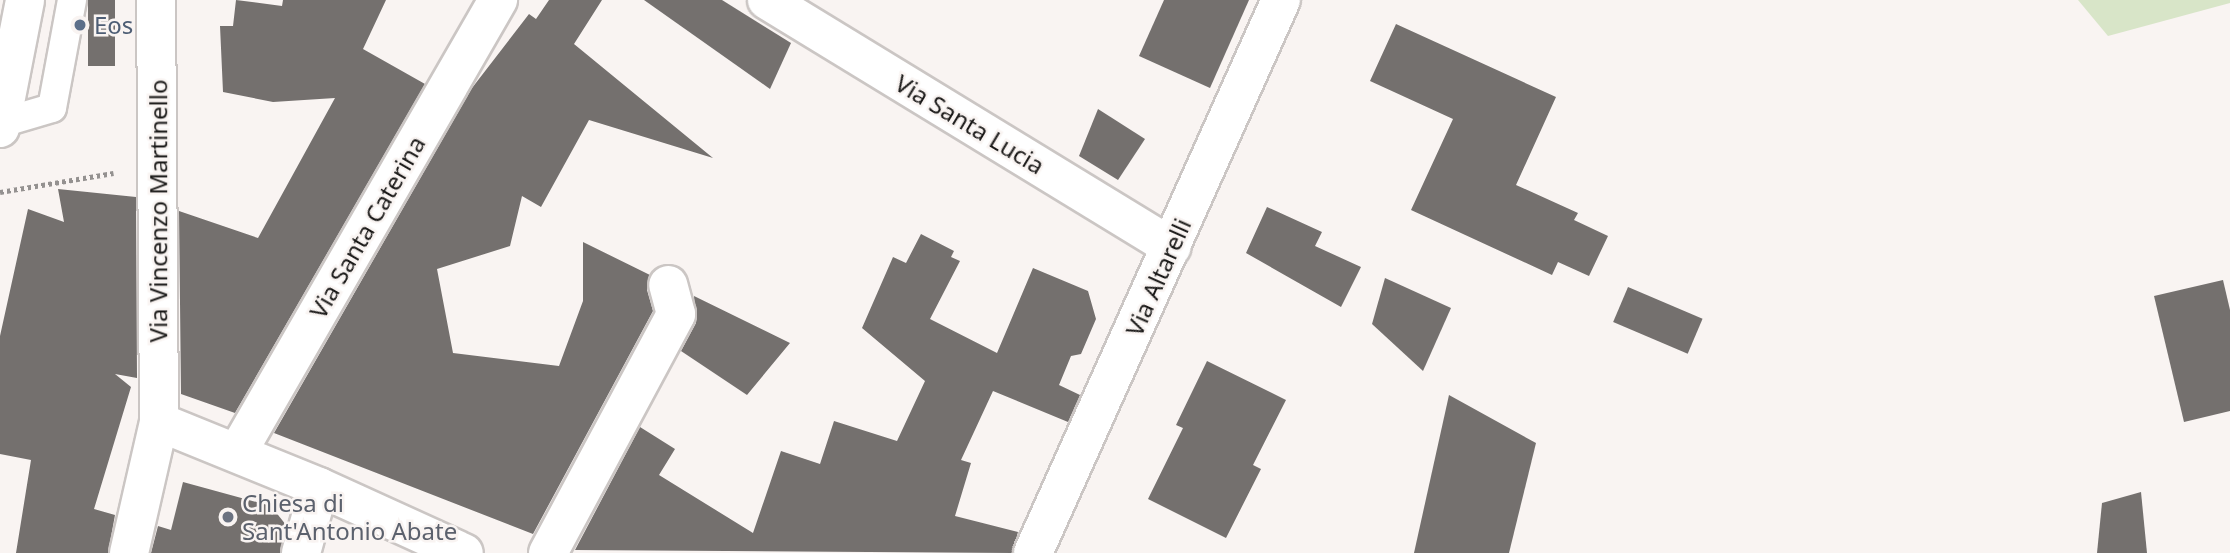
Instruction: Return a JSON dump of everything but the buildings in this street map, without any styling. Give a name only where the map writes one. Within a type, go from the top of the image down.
[{"type":"street","points":[[0,126],[25,0]]},
{"type":"street","name":"Via Vincenzo Martinello","points":[[129,553],[159,422],[156,0]]},
{"type":"street","name":"Via Santa Caterina","points":[[237,453],[498,0]]},
{"type":"street","name":"Via Santa Lucia","points":[[767,0],[1172,247]]},
{"type":"street","name":"Via Altarelli","points":[[1033,553],[1281,0]]},
{"type":"street","points":[[548,553],[676,314],[668,285]]},
{"type":"street","points":[[159,422],[319,487],[464,553]]},
{"type":"street","points":[[302,553],[319,487]]},
{"type":"lane","points":[[0,126],[52,108],[72,0]]},
{"type":"path","points":[[0,191],[158,165]]},
{"type":"green space","points":[[2078,0],[2230,0],[2230,3],[2108,36]]},
{"type":"place","name":"Eos","points":[[80,25]]},
{"type":"place","name":"Chiesa di Sant'Antonio Abate","points":[[228,517]]}]
